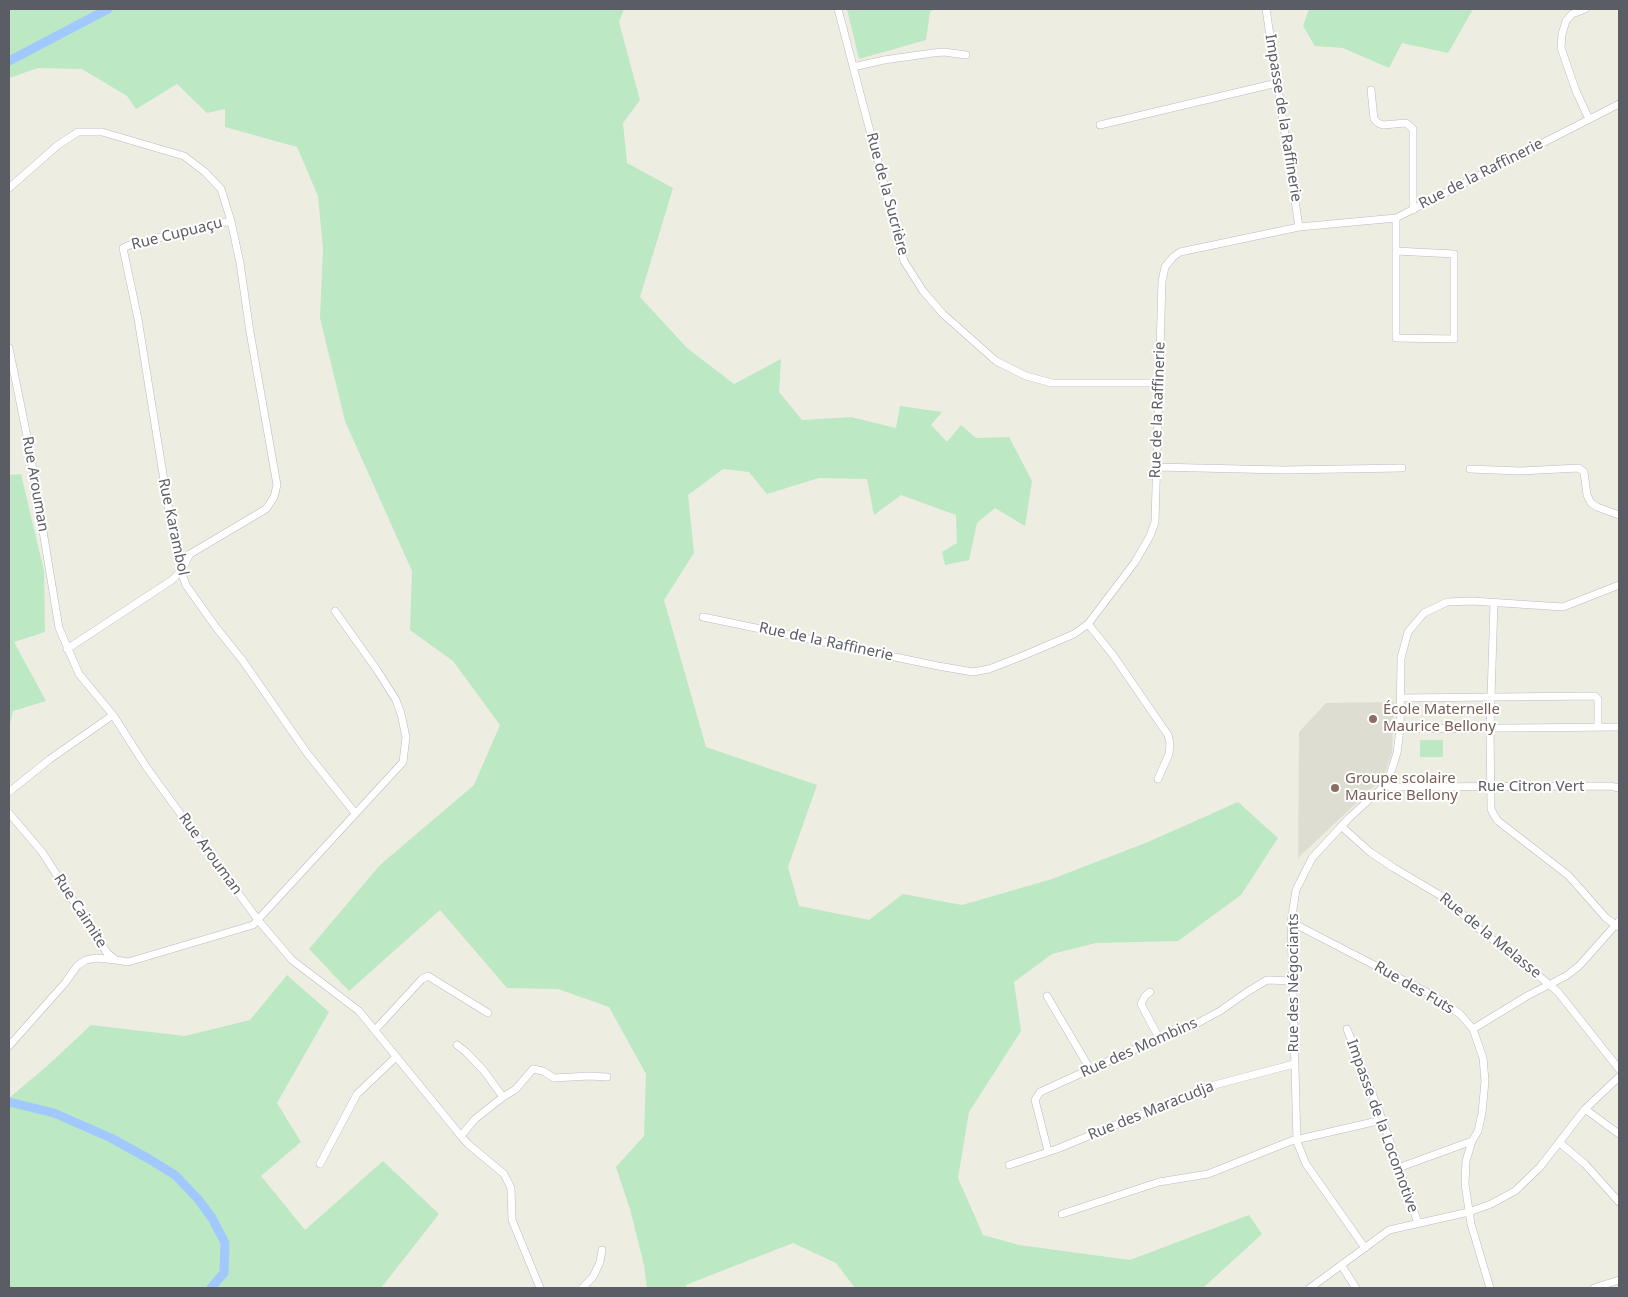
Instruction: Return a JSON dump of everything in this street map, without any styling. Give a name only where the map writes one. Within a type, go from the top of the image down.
[{"type":"street","name":"Rue de la Sucrière","points":[[838,9],[904,261],[923,291],[943,314],[996,361],[1026,376],[1052,383],[1158,383]]},
{"type":"street","name":"Impasse de la Raffinerie","points":[[1266,9],[1299,227]]},
{"type":"street","points":[[1586,9],[1572,14],[1566,21],[1562,34],[1561,48],[1576,91],[1589,119]]},
{"type":"street","points":[[853,68],[877,61],[932,53],[944,52],[966,55]]},
{"type":"street","points":[[1100,125],[1278,83]]},
{"type":"street","points":[[1371,90],[1374,119],[1378,123],[1383,125],[1406,123],[1413,129],[1413,210]]},
{"type":"street","name":"Rue de la Raffinerie","points":[[703,617],[973,672],[1020,657],[1074,634],[1088,624],[1134,562],[1150,536],[1155,522],[1158,383],[1163,275],[1165,267],[1173,256],[1180,252],[1299,227],[1396,218],[1619,104]]},
{"type":"street","points":[[9,188],[58,145],[78,132],[102,132],[184,156],[205,172],[220,189],[232,221],[277,485],[274,498],[266,509],[190,554],[181,571],[172,580],[67,649]]},
{"type":"street","points":[[1396,218],[1396,251],[1396,338],[1454,339],[1454,254],[1396,251]]},
{"type":"street","name":"Rue Cupuaçu","points":[[123,248],[132,244],[232,221]]},
{"type":"street","name":"Rue Karambol","points":[[123,248],[138,319],[170,524],[180,552],[181,571],[186,585],[354,813]]},
{"type":"street","name":"Rue Arouman","points":[[9,348],[29,446],[58,628],[79,674],[113,715],[147,768],[258,920],[292,960],[358,1011],[460,1136],[504,1174],[511,1188],[512,1220],[540,1288]]},
{"type":"street","points":[[1156,467],[1283,470],[1402,468]]},
{"type":"street","points":[[1470,469],[1520,471],[1580,468],[1584,472],[1587,495],[1591,503],[1597,508],[1619,516]]},
{"type":"street","name":"Rue des Négociants","points":[[1365,1248],[1306,1164],[1296,1140],[1291,922],[1296,890],[1312,858],[1341,826],[1383,787],[1390,775],[1397,753],[1400,729],[1401,658],[1408,632],[1424,613],[1446,602],[1472,601],[1563,607],[1619,585]]},
{"type":"street","points":[[1473,1029],[1527,996],[1566,976],[1579,966],[1618,924],[1606,918],[1569,876],[1498,821],[1491,809],[1490,728],[1494,603]]},
{"type":"street","points":[[258,920],[354,813],[403,762],[406,751],[406,737],[402,714],[396,700],[335,612]]},
{"type":"street","points":[[1088,624],[1114,656],[1168,735],[1170,744],[1169,754],[1158,779]]},
{"type":"street","points":[[1401,698],[1595,696],[1598,699],[1598,727]]},
{"type":"street","points":[[9,792],[50,759],[113,715]]},
{"type":"street","points":[[1400,729],[1619,727]]},
{"type":"street","name":"Rue Citron Vert","points":[[1383,787],[1610,786],[1619,788]]},
{"type":"street","name":"Rue Caimite","points":[[9,813],[42,852],[107,953],[116,960],[128,962],[247,928],[258,920]]},
{"type":"street","name":"Rue de la Melasse","points":[[1341,826],[1378,857],[1443,896],[1478,928],[1550,984],[1619,1069]]},
{"type":"street","name":"Rue des Futs","points":[[1291,922],[1434,996],[1460,1014],[1473,1029],[1483,1058],[1485,1081],[1478,1131],[1472,1141],[1466,1161],[1465,1184],[1471,1224],[1490,1288]]},
{"type":"street","points":[[9,1046],[65,983],[77,966],[86,960],[96,958],[116,960]]},
{"type":"street","points":[[375,1030],[422,979],[428,976],[488,1013]]},
{"type":"street","name":"Rue des Mombins","points":[[1048,1151],[1035,1100],[1040,1092],[1159,1038],[1206,1019],[1268,980],[1292,981]]},
{"type":"street","points":[[1150,992],[1145,996],[1141,1004],[1159,1038]]},
{"type":"street","points":[[1047,996],[1090,1069]]},
{"type":"street","name":"Impasse de la Locomotive","points":[[1347,1029],[1382,1120],[1418,1223]]},
{"type":"street","points":[[457,1045],[484,1071],[503,1097]]},
{"type":"street","points":[[320,1164],[357,1094],[396,1057]]},
{"type":"street","name":"Rue des Maracudja","points":[[1009,1165],[1057,1149],[1208,1087],[1294,1064]]},
{"type":"street","points":[[460,1136],[475,1119],[516,1089],[533,1069],[543,1071],[554,1078],[607,1077]]},
{"type":"street","points":[[1310,1288],[1389,1230],[1469,1212],[1491,1204],[1515,1191],[1540,1167],[1585,1109],[1619,1077]]},
{"type":"street","points":[[1585,1109],[1619,1134]]},
{"type":"street","points":[[1062,1214],[1159,1182],[1208,1174],[1296,1140],[1382,1120]]},
{"type":"street","points":[[1398,1168],[1472,1141]]},
{"type":"street","points":[[1560,1143],[1585,1164],[1619,1202]]},
{"type":"street","points":[[582,1288],[593,1277],[600,1262],[602,1250]]},
{"type":"street","points":[[1341,1265],[1356,1288]]},
{"type":"street","points":[[1594,1288],[1619,1280]]},
{"type":"shaded area","name":"Groupe scolaire Maurice Bellony","points":[[1394,702],[1392,753],[1383,778],[1298,858],[1299,732],[1326,703]]},
{"type":"green space","points":[[9,9],[624,9],[619,22],[640,100],[623,123],[627,163],[673,188],[640,297],[687,348],[734,384],[781,359],[779,392],[802,420],[851,417],[896,428],[900,406],[942,412],[931,425],[947,442],[961,425],[976,438],[1009,437],[1032,481],[1025,526],[995,508],[977,523],[969,560],[945,565],[942,552],[957,543],[956,515],[901,495],[874,515],[867,479],[819,478],[767,494],[749,472],[723,469],[688,495],[694,553],[664,600],[706,747],[817,785],[788,867],[799,906],[869,920],[903,894],[962,905],[1052,879],[1148,842],[1238,802],[1278,838],[1241,895],[1178,941],[1096,943],[1052,954],[1014,982],[1021,1031],[969,1112],[958,1178],[983,1235],[1019,1245],[1130,1260],[1249,1215],[1262,1234],[1203,1288],[855,1288],[836,1263],[793,1243],[686,1285],[686,1288],[647,1288],[644,1265],[630,1209],[616,1167],[644,1136],[646,1074],[609,1007],[558,989],[507,988],[440,910],[349,991],[309,949],[380,865],[474,785],[500,725],[453,661],[410,630],[412,571],[345,421],[320,318],[323,249],[318,196],[297,147],[225,127],[225,109],[207,113],[177,84],[136,109],[127,96],[82,69],[38,68],[9,78]]},
{"type":"green space","points":[[847,9],[935,9],[930,12],[926,40],[859,59]]},
{"type":"green space","points":[[1309,9],[1470,9],[1472,11],[1448,53],[1402,43],[1389,68],[1343,48],[1315,46],[1303,26]]},
{"type":"green space","points":[[21,474],[44,571],[45,632],[14,642],[46,701],[13,711],[9,728],[9,475]]},
{"type":"green space","points":[[1420,740],[1443,740],[1443,757],[1420,757]]},
{"type":"green space","points":[[287,975],[329,1012],[277,1103],[301,1142],[261,1176],[305,1230],[383,1161],[439,1214],[381,1288],[9,1288],[9,1098],[91,1025],[185,1036],[250,1020]]},
{"type":"waterway","points":[[9,61],[108,9]]},
{"type":"waterway","points":[[9,1102],[54,1113],[111,1138],[175,1175],[198,1199],[212,1218],[225,1243],[224,1273],[211,1288]]},
{"type":"place","name":"École Maternelle Maurice Bellony","points":[[1373,719]]},
{"type":"place","name":"Groupe scolaire Maurice Bellony","points":[[1335,788]]}]
